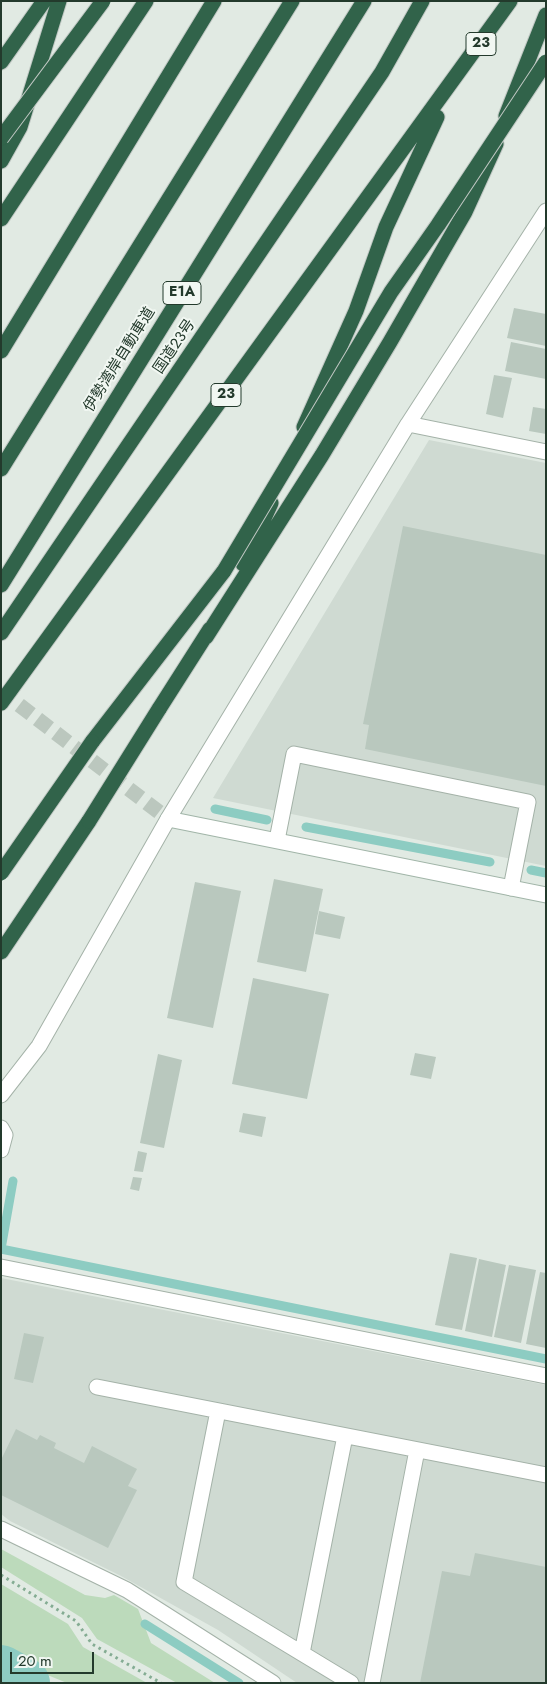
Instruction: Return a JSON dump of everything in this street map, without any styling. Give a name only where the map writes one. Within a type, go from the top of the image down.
[{"type":"highway","points":[[1,62],[44,1]]},
{"type":"highway","points":[[1,161],[20,127],[59,1]]},
{"type":"highway","points":[[1,138],[103,1]]},
{"type":"highway","points":[[1,219],[146,1]]},
{"type":"highway","points":[[1,351],[214,1]]},
{"type":"highway","points":[[1,469],[292,1]]},
{"type":"highway","name":"伊勢湾岸自動車道","points":[[1,585],[364,1]]},
{"type":"highway","name":"国道23号","points":[[1,633],[151,415],[382,72],[422,1]]},
{"type":"highway","name":"23","points":[[1,703],[451,86],[510,1]]},
{"type":"highway","points":[[1,952],[89,821],[327,447],[465,212],[489,161],[546,15]]},
{"type":"highway","points":[[1,873],[92,742],[224,571],[391,292],[438,225],[546,62]]},
{"type":"highway","points":[[206,636],[248,555],[356,311],[386,226],[451,86]]},
{"type":"street","points":[[1,1095],[39,1046],[168,819],[408,424],[546,211]]},
{"type":"street","points":[[408,424],[546,452]]},
{"type":"street","points":[[277,840],[294,754],[519,800],[528,802],[511,888]]},
{"type":"street","points":[[168,819],[546,895]]},
{"type":"street","points":[[1,1128],[5,1135],[1,1150]]},
{"type":"street","points":[[1,1267],[546,1376]]},
{"type":"street","points":[[97,1387],[546,1475]]},
{"type":"street","points":[[218,1411],[184,1582],[351,1683]]},
{"type":"street","points":[[302,1653],[344,1436]]},
{"type":"street","points":[[372,1683],[417,1450]]},
{"type":"street","points":[[1,1530],[127,1590],[273,1683]]},
{"type":"path","points":[[1,1575],[76,1621],[92,1644],[161,1683]]},
{"type":"shaded area","points":[[429,440],[546,463],[546,866],[213,798]]},
{"type":"shaded area","points":[[1,1278],[546,1385],[546,1683],[297,1683],[218,1630],[121,1576],[10,1521],[1,1514]]},
{"type":"green space","points":[[1,1549],[85,1595],[105,1598],[114,1595],[138,1609],[151,1643],[215,1683],[177,1683],[97,1639],[82,1618],[1,1567]]},
{"type":"green space","points":[[1,1584],[68,1624],[83,1647],[147,1683],[67,1683],[1,1656]]},
{"type":"building","points":[[514,308],[546,314],[546,346],[507,338]]},
{"type":"building","points":[[511,342],[546,349],[546,379],[505,371]]},
{"type":"building","points":[[494,375],[512,378],[503,418],[486,414]]},
{"type":"building","points":[[533,407],[546,409],[546,434],[529,431]]},
{"type":"building","points":[[403,526],[546,555],[546,786],[365,749],[369,725],[363,724]]},
{"type":"building","points":[[274,879],[323,889],[306,972],[257,962]]},
{"type":"building","points":[[195,882],[241,891],[213,1028],[167,1018]]},
{"type":"building","points":[[319,911],[345,917],[340,939],[315,934]]},
{"type":"building","points":[[253,978],[329,994],[307,1099],[232,1084]]},
{"type":"building","points":[[415,1053],[436,1057],[431,1079],[410,1075]]},
{"type":"building","points":[[158,1054],[182,1060],[164,1148],[140,1143]]},
{"type":"building","points":[[243,1113],[266,1117],[262,1137],[239,1132]]},
{"type":"building","points":[[138,1151],[147,1153],[143,1172],[134,1171]]},
{"type":"building","points":[[133,1177],[142,1178],[139,1191],[130,1189]]},
{"type":"building","points":[[450,1253],[477,1258],[462,1330],[435,1325]]},
{"type":"building","points":[[479,1259],[506,1265],[492,1337],[465,1331]]},
{"type":"building","points":[[509,1265],[536,1270],[521,1343],[494,1337]]},
{"type":"building","points":[[540,1272],[546,1273],[546,1348],[526,1344]]},
{"type":"building","points":[[24,1333],[44,1337],[33,1383],[14,1379]]},
{"type":"building","points":[[16,1429],[37,1440],[40,1435],[56,1443],[54,1448],[84,1463],[92,1446],[137,1469],[128,1486],[137,1490],[108,1548],[1,1495],[1,1460]]},
{"type":"building","points":[[475,1553],[546,1567],[546,1683],[420,1683],[442,1571],[470,1576]]},
{"type":"waterway","points":[[215,809],[267,820]]},
{"type":"waterway","points":[[306,827],[490,862]]},
{"type":"waterway","points":[[531,870],[546,873]]},
{"type":"waterway","points":[[13,1181],[1,1249],[546,1359]]},
{"type":"waterway","points":[[145,1624],[239,1683]]},
{"type":"waterway","points":[[1,1670],[25,1683]]},
{"type":"tunnel","points":[[1,691],[168,819]]}]
